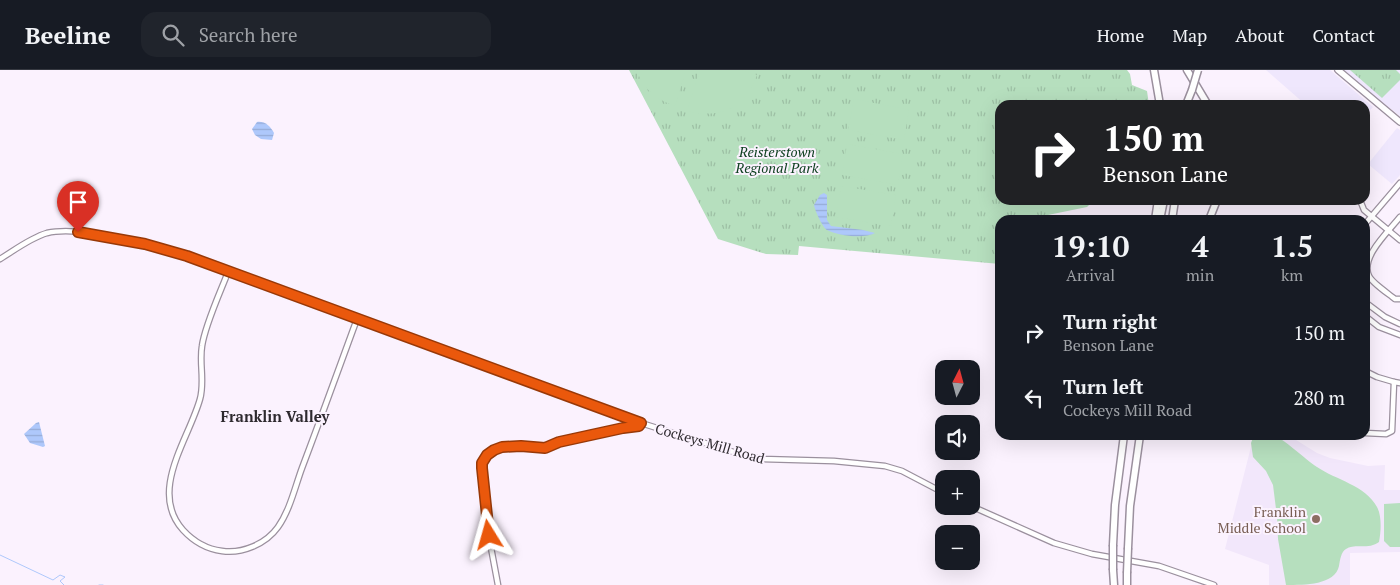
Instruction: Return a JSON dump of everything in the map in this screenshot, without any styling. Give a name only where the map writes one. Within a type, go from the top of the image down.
[{"type":"highway","points":[[1154,70],[1159,100]]},
{"type":"highway","points":[[1187,70],[1205,100]]},
{"type":"highway","points":[[1188,100],[1198,70]]},
{"type":"highway","points":[[1191,100],[1192,90]]},
{"type":"highway","points":[[1114,585],[1113,545],[1116,496],[1123,440]]},
{"type":"highway","points":[[1127,585],[1130,506],[1139,440]]},
{"type":"main road","points":[[1338,70],[1400,122]]},
{"type":"street","points":[[1370,218],[1400,183]]},
{"type":"street","points":[[1361,205],[1400,240]]},
{"type":"street","points":[[1370,254],[1400,217]]},
{"type":"street","name":"Cockeys Mill Road","points":[[0,259],[39,236],[53,232],[69,231],[95,234],[155,246],[187,256],[641,423],[743,455],[762,459],[834,461],[885,466],[902,471],[935,488]]},
{"type":"street","points":[[228,272],[202,347],[203,384],[200,399],[173,471],[170,486],[171,506],[180,527],[192,539],[204,547],[227,552],[246,550],[265,540],[278,526],[306,459],[357,319]]},
{"type":"street","points":[[1370,278],[1395,299],[1400,299]]},
{"type":"street","points":[[1370,306],[1385,317],[1400,324]]},
{"type":"street","points":[[1370,320],[1379,327],[1400,335]]},
{"type":"street","points":[[1370,374],[1394,382],[1400,382]]},
{"type":"street","points":[[1370,434],[1386,434],[1392,431],[1394,382]]},
{"type":"street","points":[[498,585],[486,521],[482,463],[487,455],[502,447],[545,448],[559,442],[639,426],[641,423]]},
{"type":"street","points":[[980,510],[1054,544],[1092,554],[1159,566],[1214,585]]},
{"type":"shaded area","points":[[1266,70],[1330,70],[1365,100],[1300,100]]},
{"type":"shaded area","points":[[1344,70],[1400,70],[1400,116],[1386,105]]},
{"type":"shaded area","points":[[1397,128],[1400,130],[1400,175],[1392,184],[1370,166],[1370,162]]},
{"type":"shaded area","name":"Franklin Middle School","points":[[1253,440],[1296,440],[1317,453],[1330,458],[1368,466],[1385,465],[1384,490],[1400,490],[1400,552],[1350,553],[1350,585],[1269,585],[1269,565],[1225,549]]},
{"type":"green space","name":"Reisterstown Regional Park","points":[[629,70],[1127,70],[1130,74],[1132,85],[1147,91],[1148,100],[995,100],[995,205],[1089,205],[1048,215],[995,215],[995,264],[799,246],[798,255],[766,254],[718,239]]},
{"type":"green space","points":[[637,70],[686,70],[675,106],[662,101],[651,93],[639,77]]},
{"type":"green space","points":[[700,70],[742,70],[757,75],[746,96],[730,109],[710,114],[687,111]]},
{"type":"green space","points":[[1350,70],[1396,70],[1400,74],[1400,80],[1382,98]]},
{"type":"green space","points":[[854,99],[909,110],[904,140],[848,130]]},
{"type":"green space","points":[[847,144],[903,154],[898,185],[842,175]]},
{"type":"green space","points":[[841,186],[896,195],[891,226],[836,217]]},
{"type":"green space","points":[[1252,440],[1281,440],[1317,467],[1365,493],[1372,499],[1379,511],[1381,524],[1379,542],[1371,546],[1353,546],[1344,550],[1339,566],[1332,577],[1318,583],[1286,585],[1278,539],[1273,485],[1266,471],[1253,457]]},
{"type":"green space","points":[[1400,503],[1400,547],[1390,547],[1384,541],[1384,504]]},
{"type":"water","points":[[257,122],[265,123],[271,128],[274,133],[272,140],[261,139],[255,135],[252,129]]},
{"type":"water","points":[[824,193],[827,195],[827,220],[831,226],[875,233],[864,236],[851,236],[827,230],[819,219],[814,205],[820,195]]},
{"type":"water","points":[[39,422],[45,446],[43,447],[30,443],[24,434]]},
{"type":"waterway","points":[[0,555],[53,580],[60,575],[65,577],[60,581],[64,585]]},
{"type":"place","name":"Franklin Middle School","points":[[1316,519]]},
{"type":"district","name":"Franklin Valley","points":[[275,416]]},
{"type":"route","points":[[78,232],[145,244],[187,256],[641,423],[639,426],[559,442],[545,448],[502,447],[490,452],[482,463],[486,521],[489,535]]}]
